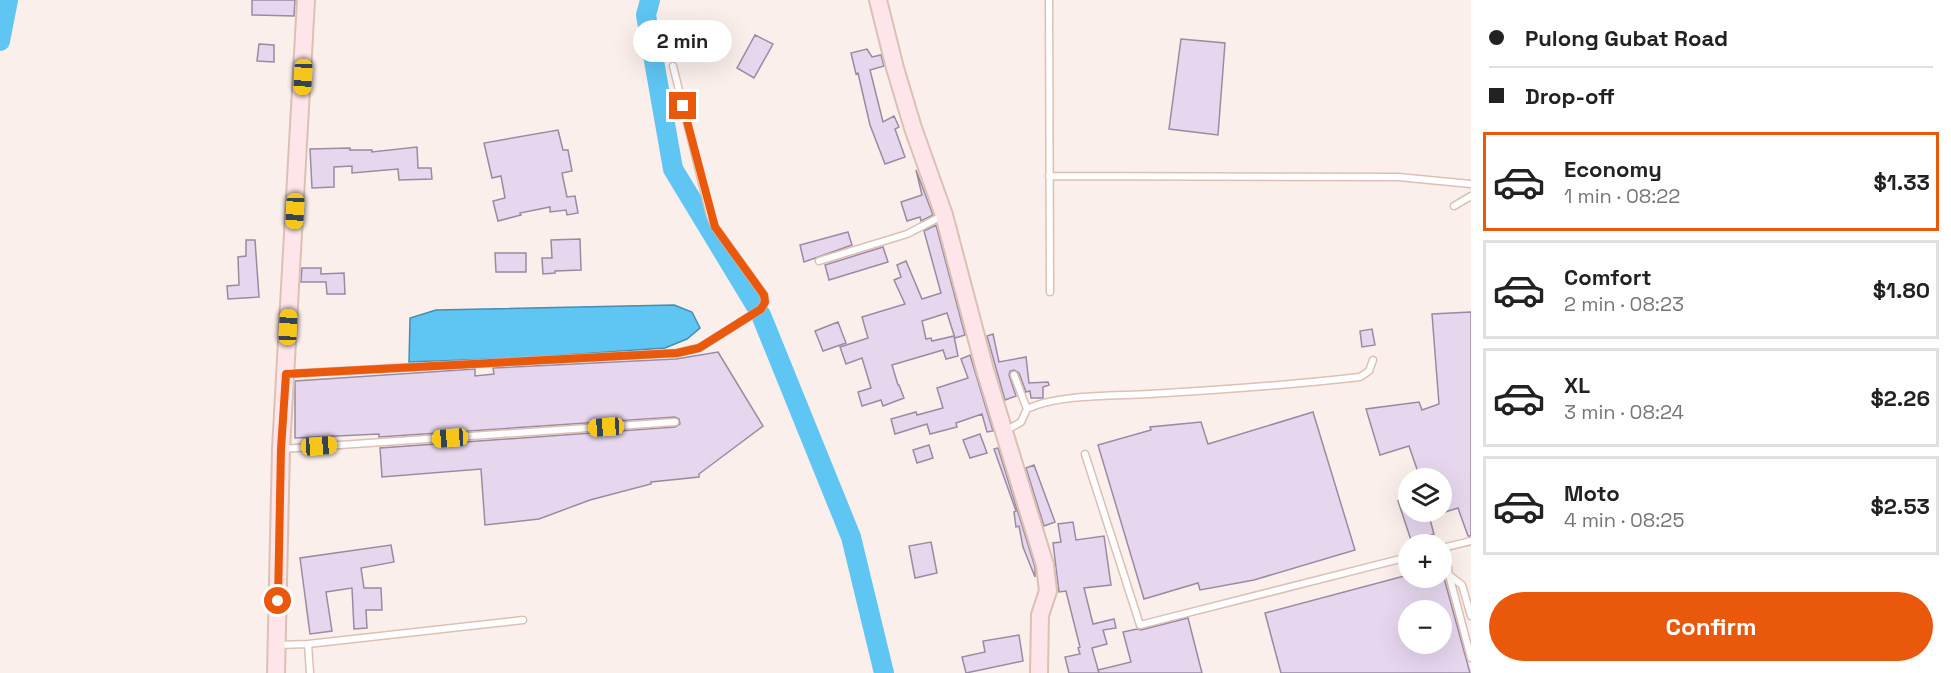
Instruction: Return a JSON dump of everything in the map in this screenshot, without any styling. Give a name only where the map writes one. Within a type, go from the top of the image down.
[{"type":"street","points":[[276,673],[281,449],[306,0]]},
{"type":"street","points":[[878,0],[913,128],[944,215],[986,370],[1045,565],[1048,591],[1040,615],[1039,673]]},
{"type":"lane","points":[[1049,0],[1050,292]]},
{"type":"lane","points":[[286,374],[677,353],[699,348],[761,309],[765,302],[764,295],[712,221],[673,66]]},
{"type":"lane","points":[[1049,176],[1398,177],[1471,184]]},
{"type":"lane","points":[[1454,206],[1471,196]]},
{"type":"lane","points":[[819,261],[907,234],[944,215]]},
{"type":"lane","points":[[1005,431],[1021,422],[1027,409],[1034,405],[1063,399],[1213,390],[1360,377],[1369,371],[1373,360]]},
{"type":"lane","points":[[1014,375],[1027,409]]},
{"type":"lane","points":[[281,449],[675,422]]},
{"type":"lane","points":[[1085,454],[1140,626],[1398,560]]},
{"type":"lane","points":[[1452,546],[1471,541]]},
{"type":"lane","points":[[1452,577],[1462,585],[1471,616]]},
{"type":"lane","points":[[1452,586],[1471,658]]},
{"type":"lane","points":[[277,645],[308,644],[523,620]]},
{"type":"lane","points":[[308,644],[310,673]]},
{"type":"water","points":[[674,305],[692,312],[700,328],[687,339],[665,348],[523,358],[409,362],[410,318],[436,310]]},
{"type":"building","points":[[252,0],[295,0],[294,16],[252,15]]},
{"type":"building","points":[[755,35],[773,44],[754,78],[737,68]]},
{"type":"building","points":[[1181,39],[1225,43],[1218,135],[1169,129]]},
{"type":"building","points":[[259,44],[274,45],[274,62],[257,61]]},
{"type":"building","points":[[867,49],[872,57],[881,55],[884,66],[870,70],[883,122],[894,116],[899,127],[895,129],[905,157],[885,164],[870,125],[851,53]]},
{"type":"building","points":[[558,130],[563,150],[568,150],[572,171],[562,173],[567,197],[575,196],[578,213],[567,215],[566,210],[550,212],[550,207],[520,213],[521,215],[498,221],[493,201],[505,198],[501,176],[492,178],[484,143]]},
{"type":"building","points":[[417,147],[418,168],[431,168],[432,179],[399,180],[398,169],[352,173],[352,166],[334,167],[334,187],[312,188],[310,149],[350,148],[350,150],[372,150],[372,152]]},
{"type":"building","points":[[916,170],[933,215],[921,221],[920,217],[907,221],[901,202],[922,195]]},
{"type":"building","points":[[936,225],[965,335],[955,338],[947,313],[922,321],[926,339],[931,338],[932,341],[954,336],[958,356],[946,359],[943,350],[892,365],[904,398],[883,406],[881,400],[862,406],[858,392],[871,388],[862,358],[846,364],[840,347],[868,338],[862,317],[905,304],[894,280],[901,277],[897,265],[906,261],[922,299],[941,293],[924,231]]},
{"type":"building","points":[[848,232],[852,245],[804,262],[800,245]]},
{"type":"building","points":[[580,239],[581,270],[543,274],[542,258],[552,258],[551,240]]},
{"type":"building","points":[[246,240],[255,240],[259,297],[228,299],[227,286],[239,285],[238,257],[246,256]]},
{"type":"building","points":[[883,247],[888,262],[829,280],[825,265]]},
{"type":"building","points":[[495,253],[526,253],[526,272],[496,272]]},
{"type":"building","points":[[302,268],[321,268],[321,274],[344,273],[345,294],[327,294],[326,282],[301,282]]},
{"type":"building","points":[[1471,312],[1471,536],[1468,536],[1458,508],[1452,510],[1452,468],[1417,468],[1409,446],[1380,455],[1366,409],[1419,402],[1422,410],[1439,404],[1432,314]]},
{"type":"building","points":[[838,322],[846,343],[823,351],[815,331]]},
{"type":"building","points":[[1372,329],[1375,345],[1362,347],[1360,331]]},
{"type":"building","points":[[993,334],[999,362],[1026,357],[1029,383],[1048,382],[1049,385],[1043,387],[1043,398],[1031,398],[1030,391],[1026,392],[1019,373],[1014,370],[1010,371],[1009,375],[1016,396],[1005,400],[987,336]]},
{"type":"building","points":[[718,352],[763,426],[699,474],[699,477],[651,482],[651,484],[590,500],[539,519],[485,525],[481,469],[382,477],[380,448],[675,427],[680,424],[679,419],[675,417],[379,437],[379,434],[295,438],[295,381],[475,369],[475,376],[494,374],[493,368],[676,359]]},
{"type":"building","points":[[970,355],[993,431],[987,432],[982,414],[956,423],[957,427],[930,434],[927,424],[895,434],[891,419],[943,408],[937,388],[968,378],[961,359]]},
{"type":"building","points":[[1313,412],[1355,550],[1254,580],[1200,590],[1198,583],[1144,599],[1098,445],[1151,430],[1150,427],[1201,422],[1208,444]]},
{"type":"building","points":[[980,434],[987,453],[970,458],[963,440]]},
{"type":"building","points":[[929,445],[933,458],[917,463],[913,450]]},
{"type":"building","points":[[998,448],[1035,567],[1035,577],[1023,547],[1019,526],[1016,527],[1014,512],[1016,511],[994,449]]},
{"type":"building","points":[[1034,465],[1055,522],[1044,526],[1026,468]]},
{"type":"building","points":[[1073,522],[1076,540],[1104,536],[1111,585],[1084,588],[1093,624],[1114,619],[1116,628],[1103,630],[1107,644],[1092,648],[1099,673],[1069,673],[1065,657],[1080,654],[1078,648],[1080,647],[1066,591],[1059,592],[1053,543],[1061,542],[1058,524]]},
{"type":"building","points":[[1405,522],[1431,522],[1434,534],[1409,534]]},
{"type":"building","points":[[931,542],[937,573],[915,578],[909,546]]},
{"type":"building","points":[[391,545],[394,562],[361,568],[364,588],[381,588],[382,610],[366,610],[367,628],[354,629],[352,588],[326,592],[332,631],[310,634],[300,558]]},
{"type":"building","points":[[1398,578],[1398,588],[1447,588],[1450,600],[1398,600],[1398,654],[1452,654],[1452,607],[1470,673],[1281,673],[1265,613]]},
{"type":"building","points":[[1188,618],[1202,673],[1099,673],[1098,670],[1131,662],[1123,632],[1141,630]]},
{"type":"building","points":[[1019,635],[1023,661],[966,673],[962,657],[985,652],[983,641]]},
{"type":"waterway","points":[[0,41],[8,0]]},
{"type":"waterway","points":[[650,0],[646,15],[673,169],[756,306]]},
{"type":"waterway","points":[[761,315],[851,537],[884,673]]},
{"type":"route","points":[[278,601],[281,449],[286,374],[677,353],[699,348],[761,309],[765,302],[764,295],[715,227],[710,215],[683,106]]}]
